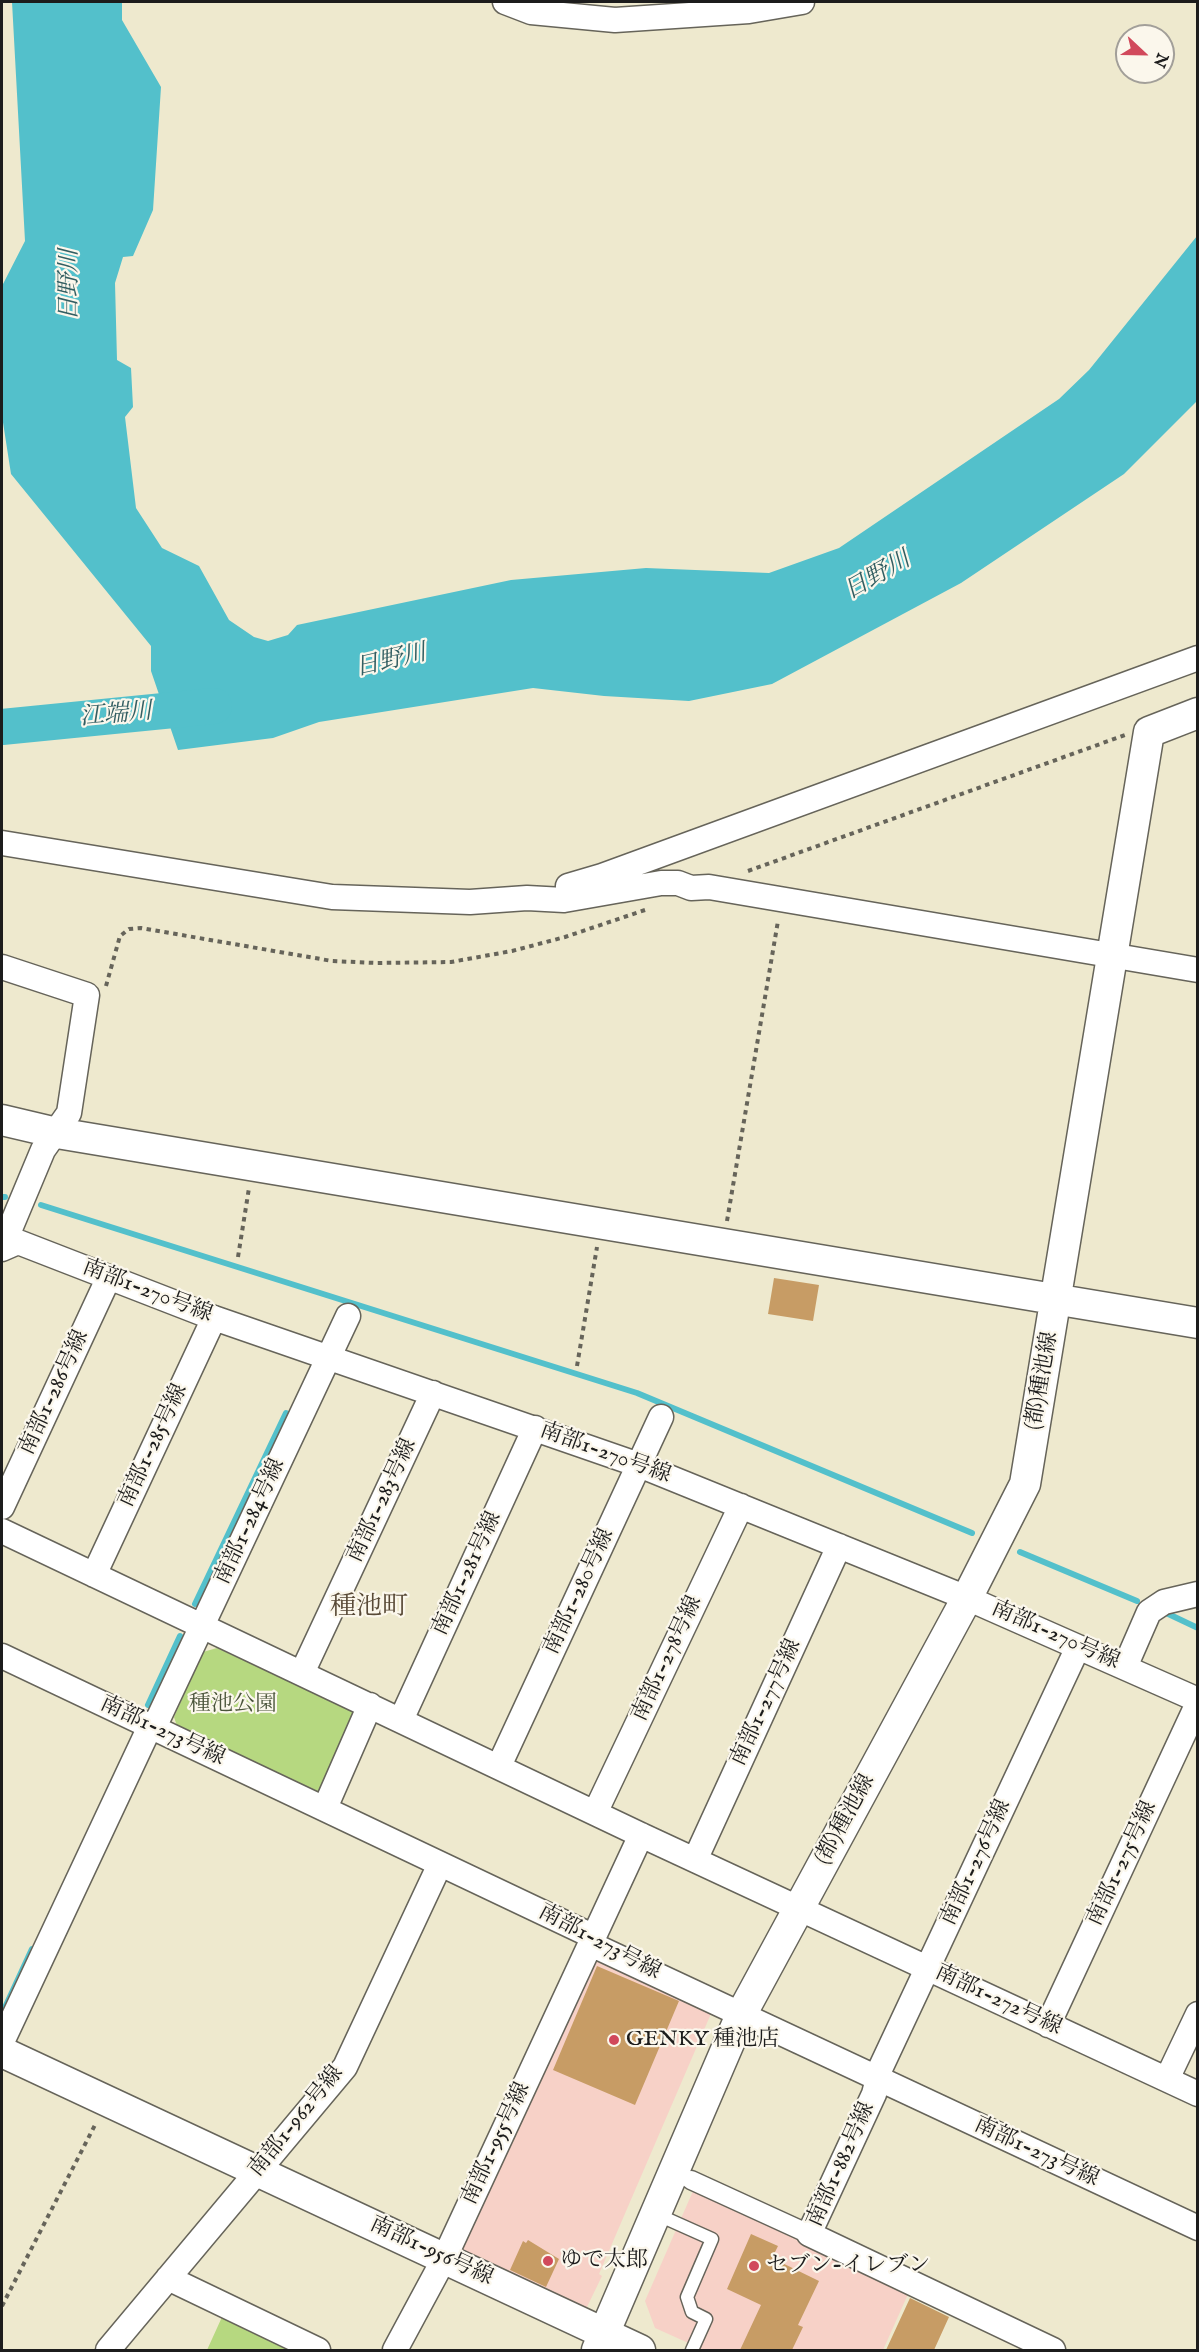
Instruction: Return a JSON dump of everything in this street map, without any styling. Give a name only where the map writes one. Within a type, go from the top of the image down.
[{"type":"street","points":[[504,2],[531,12],[615,20],[749,11],[802,2]]},
{"type":"street","points":[[528,898],[602,876],[1197,658]]},
{"type":"street","name":"(都)種池線","points":[[601,2342],[741,2015],[967,1598],[1025,1484],[1149,732],[1197,713]]},
{"type":"street","points":[[2,843],[332,897],[470,902],[528,898],[564,900],[661,883],[709,887],[1197,969]]},
{"type":"street","points":[[2,967],[87,995],[69,1113],[43,1150],[2,1249]]},
{"type":"street","points":[[2,1120],[57,1133],[1197,1323]]},
{"type":"street","name":"南部1-270号線","points":[[2,1249],[18,1242],[108,1279],[214,1318],[639,1465],[967,1598],[1197,1701]]},
{"type":"street","name":"南部1-286号線","points":[[2,1507],[108,1279]]},
{"type":"street","name":"南部1-284号線","points":[[2,2042],[152,1727],[159,1717],[348,1316]]},
{"type":"street","name":"南部1-285号線","points":[[94,1575],[214,1318]]},
{"type":"street","name":"南部1-283号線","points":[[302,1674],[433,1393]]},
{"type":"street","name":"南部1-280号線","points":[[499,1766],[661,1417]]},
{"type":"street","name":"南部1-281号線","points":[[401,1720],[535,1428]]},
{"type":"street","name":"南部1-278号線","points":[[595,1813],[741,1506]]},
{"type":"street","name":"南部1-272号線","points":[[2,1531],[641,1835],[1197,2094]]},
{"type":"street","name":"南部1-277号線","points":[[695,1860],[839,1546]]},
{"type":"street","points":[[1125,1667],[1149,1612],[1164,1602],[1197,1593]]},
{"type":"street","name":"南部1-276号線","points":[[878,2079],[1078,1647]]},
{"type":"street","name":"南部1-273号線","points":[[2,1656],[593,1937],[597,1947],[1197,2228]]},
{"type":"street","name":"南部1-275号線","points":[[1048,2025],[1197,1701]]},
{"type":"street","points":[[325,1808],[370,1705]]},
{"type":"street","name":"南部1-955号線","points":[[395,2350],[444,2259],[641,1835]]},
{"type":"street","name":"南部1-962号線","points":[[108,2350],[345,2067],[440,1864]]},
{"type":"street","points":[[1167,2079],[1197,2014]]},
{"type":"street","name":"南部1-956号線","points":[[2,2052],[444,2259],[601,2342],[640,2350]]},
{"type":"street","name":"南部1-882号線","points":[[878,2079],[874,2094],[808,2234],[1053,2350]]},
{"type":"street","points":[[691,2180],[808,2234]]},
{"type":"street","points":[[168,2278],[318,2350]]},
{"type":"lane","points":[[656,2214],[712,2239],[687,2298],[692,2312],[706,2319],[692,2350]]},
{"type":"path","points":[[723,1245],[782,900]]},
{"type":"path","points":[[238,1257],[253,1164]]},
{"type":"path","points":[[577,1366],[602,1223]]},
{"type":"path","points":[[2,2306],[107,2101]]},
{"type":"shaded area","points":[[596,1953],[713,2009],[599,2274],[602,2276],[587,2307],[579,2309],[465,2255],[461,2245]]},
{"type":"shaded area","points":[[693,2191],[909,2292],[883,2350],[704,2350],[655,2328],[645,2301]]},
{"type":"green space","name":"種池公園","points":[[217,1648],[352,1710],[357,1723],[327,1789],[314,1792],[178,1729],[174,1717],[203,1652]]},
{"type":"green space","points":[[222,2317],[294,2350],[207,2350]]},
{"type":"water","name":"日野川","points":[[12,2],[122,2],[122,20],[161,87],[153,210],[133,256],[123,257],[115,283],[117,360],[131,368],[133,407],[125,417],[136,508],[162,548],[199,566],[229,620],[254,637],[268,641],[288,635],[297,625],[511,580],[646,568],[769,573],[839,548],[1059,399],[1089,370],[1197,236],[1197,401],[1124,474],[961,583],[772,684],[689,701],[604,696],[533,688],[319,722],[273,738],[178,750],[151,671],[151,646],[11,474],[2,416],[2,286],[25,241]]},
{"type":"building","points":[[774,1278],[819,1285],[813,1321],[768,1314]]},
{"type":"building","points":[[597,1966],[679,2001],[635,2105],[553,2070]]},
{"type":"building","points":[[751,2234],[778,2246],[772,2258],[819,2281],[798,2325],[803,2327],[792,2350],[740,2350],[761,2305],[727,2289]]},
{"type":"building","points":[[528,2240],[559,2259],[546,2287],[510,2270],[523,2241],[526,2243]]},
{"type":"building","points":[[910,2298],[949,2317],[934,2350],[886,2350]]},
{"type":"waterway","name":"江端川","points":[[2,727],[214,706]]},
{"type":"waterway","points":[[41,1205],[637,1393],[972,1533]]},
{"type":"waterway","points":[[195,1604],[286,1413]]},
{"type":"waterway","points":[[1020,1552],[1137,1601]]},
{"type":"waterway","points":[[1162,1611],[1198,1628]]},
{"type":"waterway","points":[[148,1705],[180,1636]]},
{"type":"waterway","points":[[2,2014],[32,1949]]},
{"type":"place","name":"GENKY 種池店","points":[[614,2040]]},
{"type":"place","name":"ゆで太郎","points":[[548,2261]]},
{"type":"place","name":"セブン-イレブン","points":[[754,2266]]},
{"type":"district","name":"種池町","points":[[369,1609]]}]
